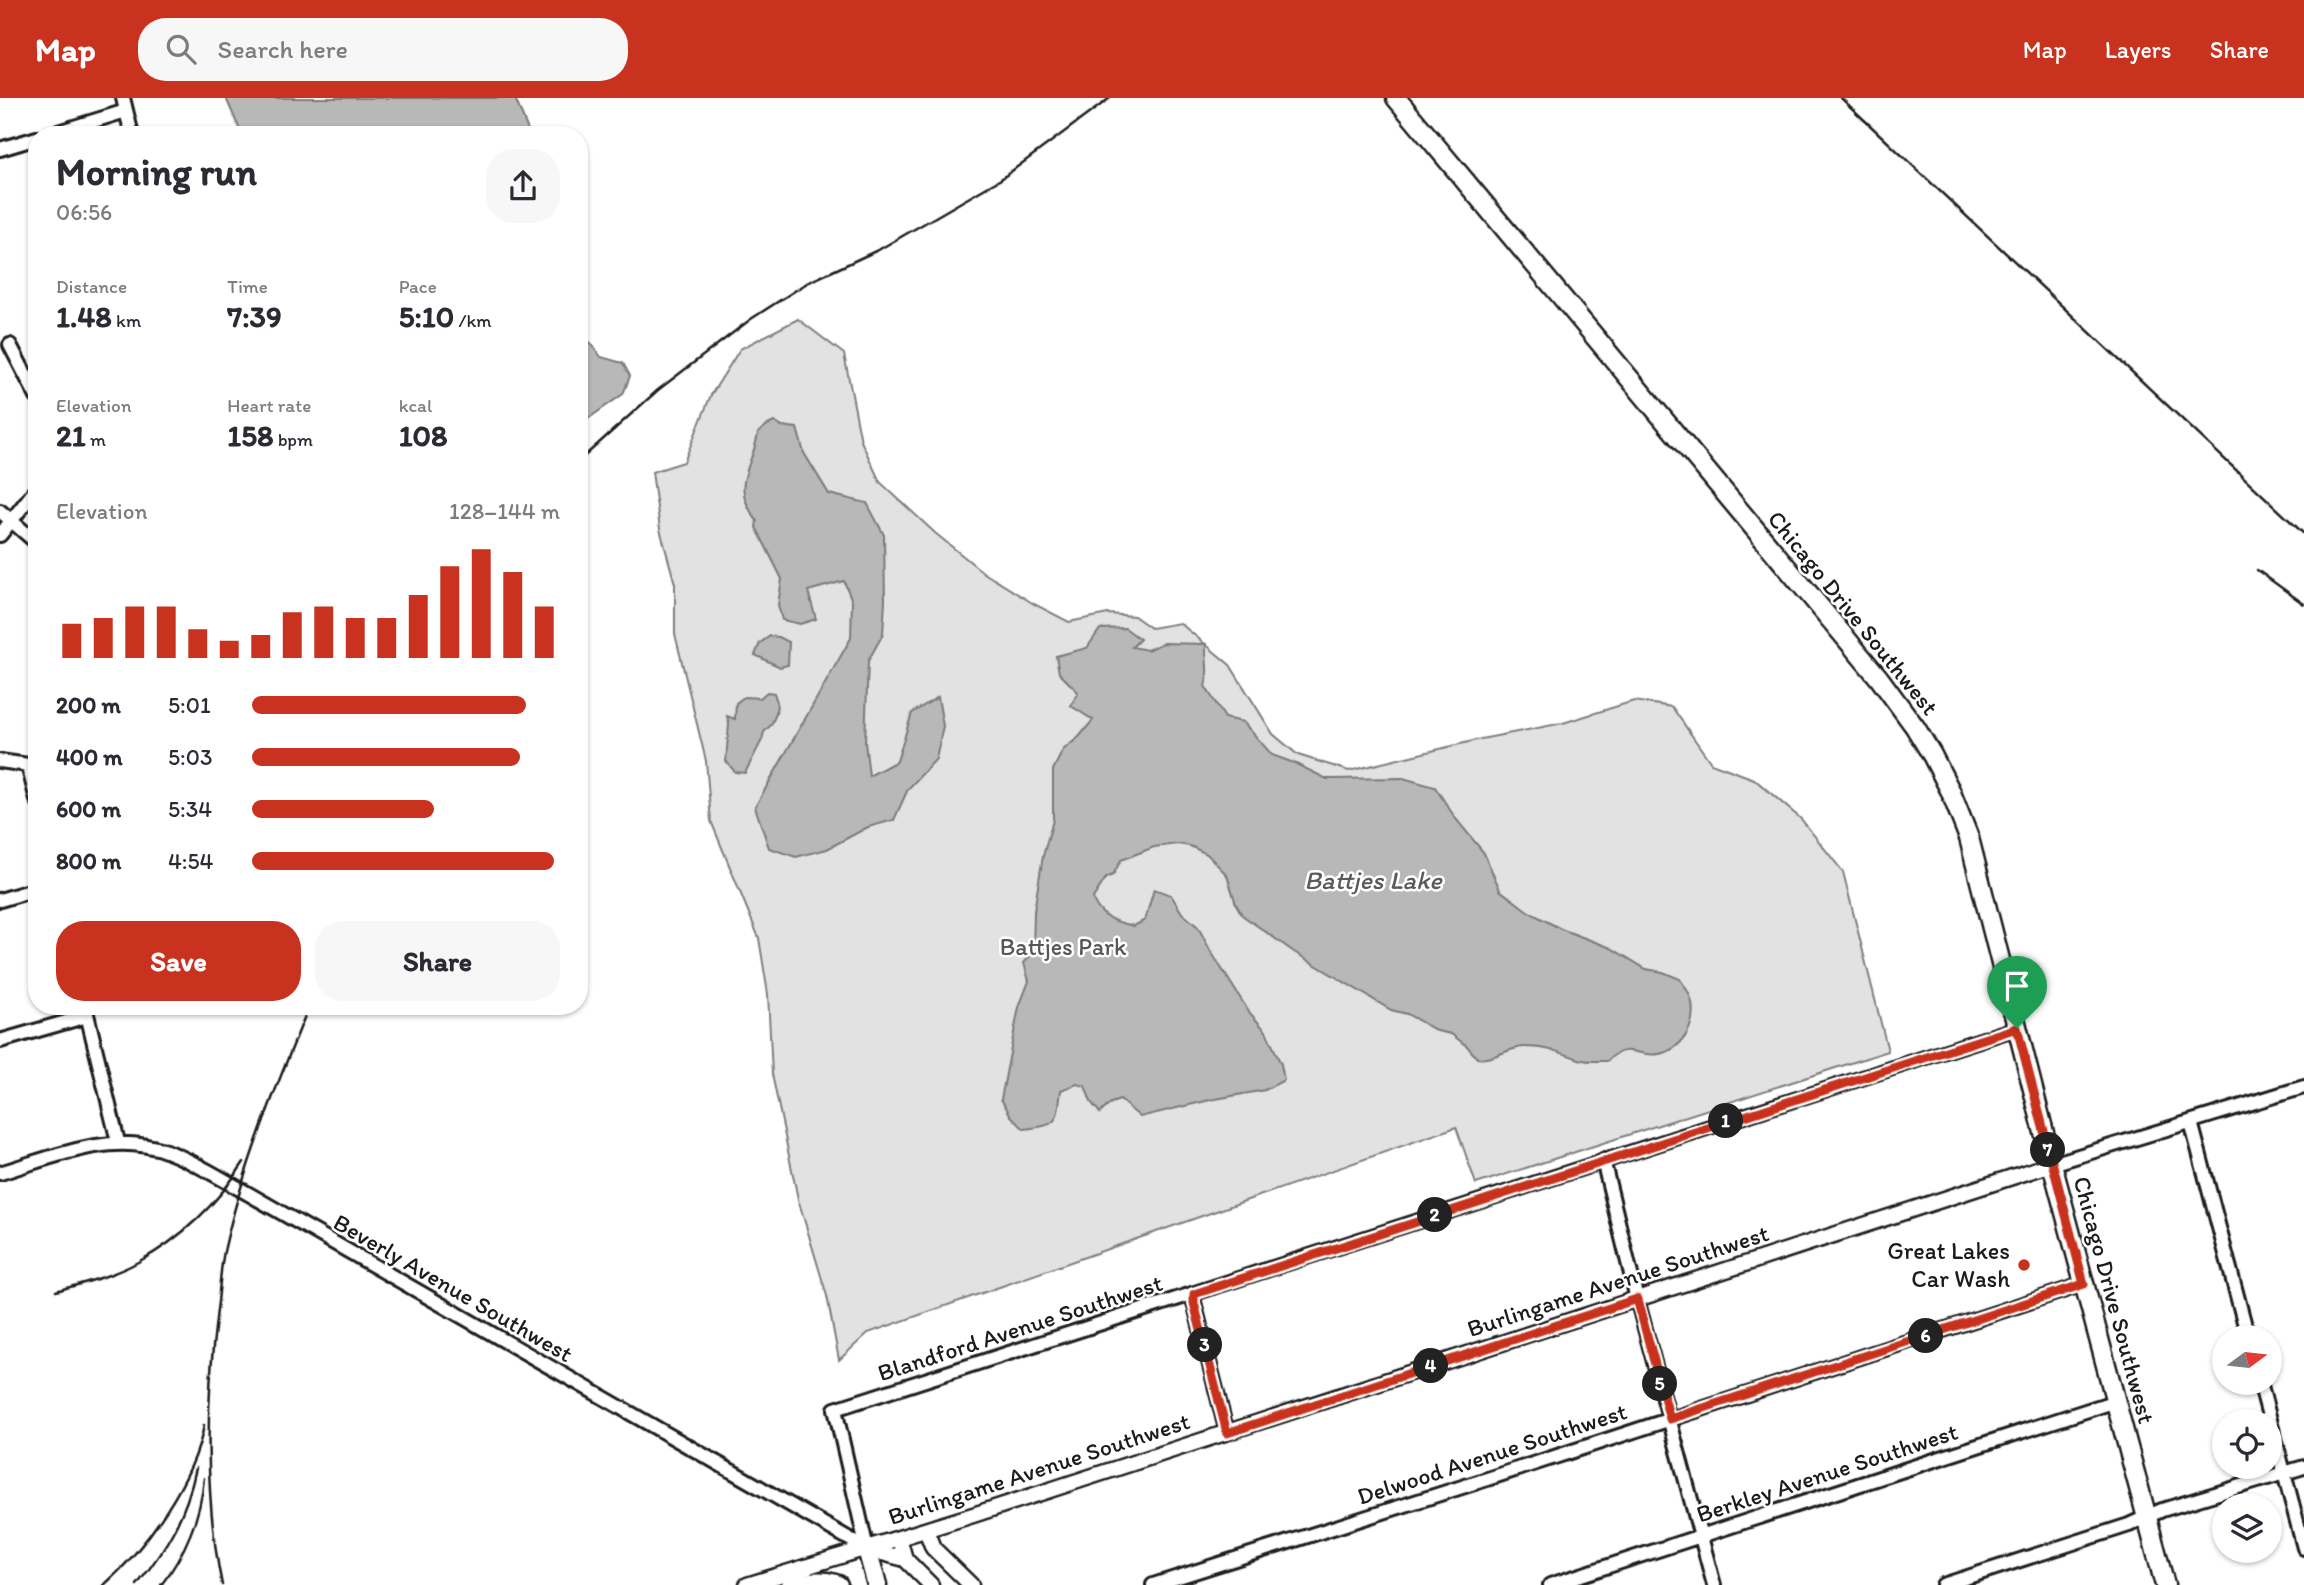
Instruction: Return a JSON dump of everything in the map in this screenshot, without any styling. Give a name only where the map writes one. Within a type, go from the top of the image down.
[{"type":"main road","name":"Chicago Drive Southwest","points":[[1396,98],[1862,657],[1915,727],[1950,790],[1969,838],[2052,1164],[2165,1585]]},
{"type":"main road","points":[[867,1549],[877,1585]]},
{"type":"main road","points":[[786,1582],[813,1581],[838,1585]]},
{"type":"street","points":[[123,98],[130,126]]},
{"type":"street","points":[[77,126],[126,111]]},
{"type":"street","points":[[0,149],[28,141]]},
{"type":"street","points":[[10,345],[28,380]]},
{"type":"street","points":[[0,535],[28,500]]},
{"type":"street","points":[[0,511],[28,535]]},
{"type":"street","points":[[0,761],[28,764]]},
{"type":"street","points":[[0,900],[28,892]]},
{"type":"street","points":[[0,1041],[75,1015]]},
{"type":"street","points":[[87,1015],[118,1142]]},
{"type":"street","name":"Blandford Avenue Southwest","points":[[867,1549],[835,1409],[2017,1028]]},
{"type":"street","name":"Burlingame Avenue Southwest","points":[[747,1585],[786,1582],[899,1538],[2052,1164],[2304,1087]]},
{"type":"street","points":[[2191,1122],[2245,1325]]},
{"type":"street","name":"Beverly Avenue Southwest","points":[[0,1173],[99,1144],[118,1142],[155,1147],[189,1161],[867,1549]]},
{"type":"street","points":[[1603,1160],[1637,1299],[1714,1585]]},
{"type":"street","name":"Delwood Avenue Southwest","points":[[1153,1585],[2084,1284]]},
{"type":"street","points":[[1194,1294],[1227,1433]]},
{"type":"street","points":[[2263,1395],[2304,1548]]},
{"type":"street","name":"Berkley Avenue Southwest","points":[[1550,1585],[2116,1401]]},
{"type":"street","points":[[1943,1585],[2304,1467]]},
{"type":"street","points":[[926,1530],[933,1548],[971,1585]]},
{"type":"street","points":[[899,1538],[905,1559],[931,1585]]},
{"type":"street","points":[[867,1549],[905,1559]]},
{"type":"green space","name":"Battjes Park","points":[[798,319],[844,354],[861,441],[880,482],[935,533],[984,573],[1069,622],[1108,614],[1134,616],[1151,628],[1180,623],[1230,665],[1273,734],[1298,755],[1349,771],[1481,739],[1563,723],[1634,701],[1672,707],[1711,763],[1754,779],[1801,819],[1843,872],[1888,1051],[1476,1184],[1456,1127],[868,1333],[839,1360],[827,1296],[798,1199],[772,1074],[768,994],[759,938],[711,821],[706,761],[675,634],[675,584],[660,529],[652,472],[684,462],[711,395],[740,349]]},
{"type":"water","points":[[226,98],[515,98],[526,126],[238,126]]},
{"type":"water","points":[[588,341],[601,357],[623,363],[630,376],[623,394],[588,419]]},
{"type":"water","points":[[774,422],[781,426],[797,428],[804,453],[829,494],[867,503],[884,535],[883,634],[868,661],[865,742],[869,776],[897,761],[912,713],[938,697],[943,726],[936,759],[908,789],[894,820],[868,827],[827,849],[796,857],[769,848],[755,807],[851,638],[852,601],[844,581],[808,591],[816,619],[800,624],[782,620],[778,605],[782,579],[756,527],[757,521],[744,497],[743,486],[758,433]]},
{"type":"water","name":"Battjes Lake","points":[[1125,628],[1140,639],[1132,647],[1147,650],[1163,643],[1206,644],[1205,686],[1225,718],[1243,722],[1272,755],[1327,779],[1403,778],[1435,787],[1456,819],[1484,853],[1500,890],[1529,912],[1561,929],[1611,948],[1646,969],[1680,979],[1689,994],[1693,1012],[1686,1036],[1667,1052],[1651,1055],[1627,1051],[1607,1061],[1586,1061],[1553,1050],[1525,1047],[1489,1058],[1477,1058],[1451,1034],[1437,1031],[1407,1014],[1391,1010],[1294,952],[1242,915],[1227,875],[1207,854],[1190,846],[1177,844],[1154,847],[1121,860],[1113,875],[1106,878],[1093,898],[1095,904],[1109,918],[1134,926],[1145,920],[1154,889],[1171,895],[1182,913],[1198,927],[1249,1012],[1266,1031],[1281,1064],[1284,1080],[1265,1090],[1140,1117],[1120,1100],[1111,1103],[1100,1113],[1091,1102],[1085,1086],[1077,1084],[1061,1090],[1057,1116],[1050,1124],[1024,1129],[1011,1116],[1001,1099],[1019,1007],[1029,981],[1024,963],[1033,952],[1034,911],[1043,856],[1053,820],[1053,770],[1063,750],[1079,737],[1093,720],[1071,706],[1078,692],[1059,673],[1056,656],[1087,648],[1100,629]]},
{"type":"water","points":[[770,636],[789,642],[788,665],[780,667],[755,655],[760,643]]},
{"type":"water","points":[[767,692],[774,693],[777,702],[776,714],[764,732],[745,773],[735,772],[726,761],[729,724],[727,716],[735,719],[736,703],[744,697],[760,698]]},
{"type":"railway","points":[[588,453],[658,390],[751,319],[807,283],[880,249],[1001,179],[1110,98]]},
{"type":"railway","points":[[1841,98],[2304,534]]},
{"type":"railway","points":[[2257,570],[2304,604]]},
{"type":"railway","points":[[222,1585],[212,1518],[209,1448],[213,1343],[222,1262],[251,1155],[305,1015]]},
{"type":"railway","points":[[56,1291],[98,1279],[154,1253],[184,1231],[210,1206],[244,1162]]},
{"type":"railway","points":[[104,1585],[135,1553],[166,1512],[190,1468],[204,1425]]},
{"type":"railway","points":[[137,1585],[174,1530],[187,1501],[196,1468]]},
{"type":"railway","points":[[161,1585],[190,1534],[204,1478]]},
{"type":"place","name":"Great Lakes Car Wash","points":[[2024,1265]]},
{"type":"route","points":[[2017,1028],[2084,1284],[1670,1419],[1637,1299],[1227,1433],[1194,1294],[2017,1028]]}]
